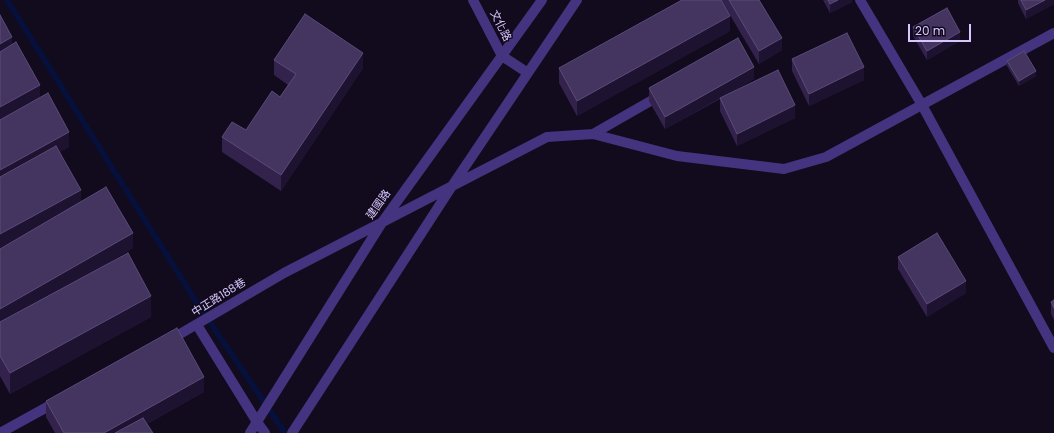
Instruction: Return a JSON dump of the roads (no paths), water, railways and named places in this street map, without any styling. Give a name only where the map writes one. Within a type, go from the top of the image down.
[{"type":"street","name":"文化路","points":[[473,0],[502,56],[528,73]]},
{"type":"street","name":"建國路","points":[[250,433],[266,410],[382,221],[542,0]]},
{"type":"street","points":[[292,433],[452,186],[577,0]]},
{"type":"street","points":[[860,0],[922,105],[1054,348]]},
{"type":"street","points":[[593,134],[677,156],[784,169],[826,156],[1054,33]]},
{"type":"street","points":[[593,134],[669,90]]},
{"type":"street","name":"中正路188巷","points":[[156,348],[197,326],[284,273],[546,137],[593,134]]},
{"type":"street","points":[[197,326],[265,433]]},
{"type":"street","points":[[0,433],[68,396]]},
{"type":"waterway","points":[[7,0],[195,300],[285,433]]}]
